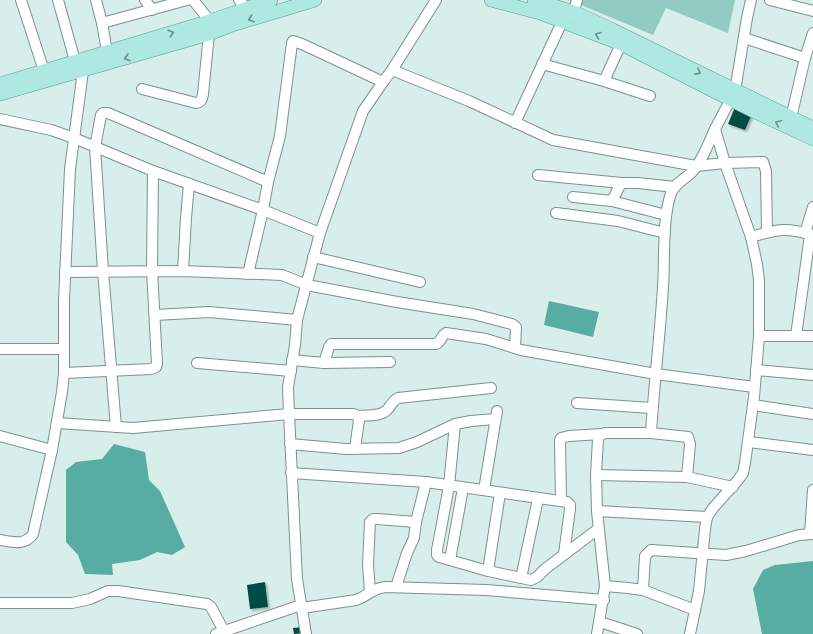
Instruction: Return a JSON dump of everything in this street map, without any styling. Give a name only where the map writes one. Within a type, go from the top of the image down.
[{"type":"main road","points":[[210,28],[243,4],[315,0]]},
{"type":"main road","points":[[491,0],[540,13],[570,15],[621,44],[733,95],[813,128]]},
{"type":"main road","points":[[540,1],[660,52],[733,95],[813,139]]},
{"type":"main road","points":[[0,94],[79,66],[210,28],[232,25],[272,3]]},
{"type":"main road","points":[[0,84],[44,71],[79,66]]},
{"type":"street","points":[[21,0],[44,71]]},
{"type":"street","points":[[0,540],[25,542],[30,539],[33,534],[52,450],[62,392],[64,373],[63,349],[65,272],[70,169],[74,138],[79,66],[58,0]]},
{"type":"street","points":[[96,0],[102,23],[108,58]]},
{"type":"street","points":[[145,0],[152,10]]},
{"type":"street","points":[[102,23],[187,0]]},
{"type":"street","points":[[142,89],[196,103],[202,100],[210,28],[193,0]]},
{"type":"street","points":[[306,634],[297,579],[288,387],[297,320],[320,233],[363,112],[392,70],[436,0]]},
{"type":"street","points":[[650,433],[663,287],[666,215],[672,191],[692,172],[696,166],[733,95],[751,0]]},
{"type":"street","points":[[770,0],[801,4],[813,11]]},
{"type":"street","points":[[515,123],[542,64],[570,15]]},
{"type":"street","points":[[791,118],[805,58],[813,34]]},
{"type":"street","points":[[744,38],[805,58]]},
{"type":"street","points":[[248,274],[268,182],[280,136],[293,41],[383,82]]},
{"type":"street","points":[[604,81],[621,44]]},
{"type":"street","points":[[542,64],[604,81],[650,96]]},
{"type":"street","points":[[392,70],[469,101],[515,123],[559,141],[696,166],[725,163],[763,162],[765,166],[766,232]]},
{"type":"street","points":[[116,427],[103,271],[96,147],[103,113],[108,113],[268,182]]},
{"type":"street","points":[[0,120],[51,130],[74,138],[153,171],[263,210],[320,233]]},
{"type":"street","points":[[690,634],[696,610],[705,529],[708,517],[713,508],[733,487],[742,474],[749,442],[758,336],[758,264],[751,237],[725,163],[715,129]]},
{"type":"street","points":[[64,373],[151,369],[156,367],[158,360],[152,270],[153,171]]},
{"type":"street","points":[[538,176],[675,187]]},
{"type":"street","points":[[612,201],[618,187],[622,183]]},
{"type":"street","points":[[183,271],[189,184]]},
{"type":"street","points":[[573,197],[612,201],[666,215]]},
{"type":"street","points":[[796,336],[813,207]]},
{"type":"street","points":[[556,213],[618,221],[665,233]]},
{"type":"street","points":[[751,237],[766,232],[785,229],[809,234]]},
{"type":"street","points":[[313,257],[420,282]]},
{"type":"street","points":[[65,272],[152,270],[282,275],[307,285],[397,302],[473,314],[512,324],[516,327],[516,348]]},
{"type":"street","points":[[155,316],[209,312],[297,320]]},
{"type":"street","points":[[324,362],[328,347],[331,344],[436,344],[440,342],[444,334],[446,334],[490,340],[516,348],[544,354],[656,374],[754,387]]},
{"type":"street","points":[[758,336],[813,336]]},
{"type":"street","points":[[0,349],[63,349]]},
{"type":"street","points":[[292,360],[324,362],[390,362]]},
{"type":"street","points":[[197,363],[291,371]]},
{"type":"street","points":[[756,370],[813,375]]},
{"type":"street","points":[[57,423],[116,427],[153,427],[289,414],[354,414],[358,416],[382,413],[387,410],[393,401],[398,398],[491,388]]},
{"type":"street","points":[[577,403],[652,408]]},
{"type":"street","points":[[753,405],[813,414]]},
{"type":"street","points":[[290,444],[355,449],[399,448],[418,442],[455,424],[496,415],[484,490]]},
{"type":"street","points":[[355,449],[359,420],[358,416]]},
{"type":"street","points":[[455,424],[449,486],[437,550],[439,557],[488,571],[531,580],[535,579],[545,569],[598,529]]},
{"type":"street","points":[[560,501],[561,438],[569,436],[650,433],[688,437],[690,444],[686,477]]},
{"type":"street","points":[[598,634],[605,586],[598,529],[596,475],[598,439],[601,434]]},
{"type":"street","points":[[0,436],[52,450]]},
{"type":"street","points":[[749,442],[813,450]]},
{"type":"street","points":[[291,473],[426,482],[567,502],[570,505],[570,509],[564,554]]},
{"type":"street","points":[[596,475],[686,477],[733,487]]},
{"type":"street","points":[[396,587],[407,553],[414,538],[416,522],[426,482]]},
{"type":"street","points":[[450,560],[464,488]]},
{"type":"street","points":[[643,590],[645,556],[651,550],[718,555],[736,554],[799,535],[811,534],[813,490]]},
{"type":"street","points":[[488,571],[500,493]]},
{"type":"street","points":[[521,578],[538,499]]},
{"type":"street","points":[[597,511],[708,517]]},
{"type":"street","points":[[370,592],[368,565],[370,522],[373,519],[377,519],[416,522]]},
{"type":"street","points":[[605,586],[643,590],[696,610]]},
{"type":"street","points":[[0,603],[72,603],[90,599],[108,591],[118,591],[207,604],[211,606],[220,632],[302,606],[356,600],[379,588],[396,587],[486,590],[604,600]]},
{"type":"street","points":[[600,622],[637,634]]},
{"type":"shaded area","points":[[569,0],[735,0],[728,33],[666,8],[653,35]]},
{"type":"shaded area","points":[[549,301],[599,312],[593,337],[544,325]]},
{"type":"shaded area","points":[[114,444],[145,452],[149,480],[160,491],[185,547],[172,555],[157,552],[140,560],[112,564],[113,575],[85,574],[78,555],[66,542],[66,470],[76,462],[102,459]]},
{"type":"shaded area","points":[[813,561],[813,634],[762,634],[753,589],[763,570],[775,565]]},
{"type":"building","points":[[735,107],[752,114],[745,130],[728,124]]},
{"type":"building","points":[[265,582],[268,607],[250,609],[247,585]]},
{"type":"building","points":[[303,627],[304,633],[294,634],[293,628]]}]
